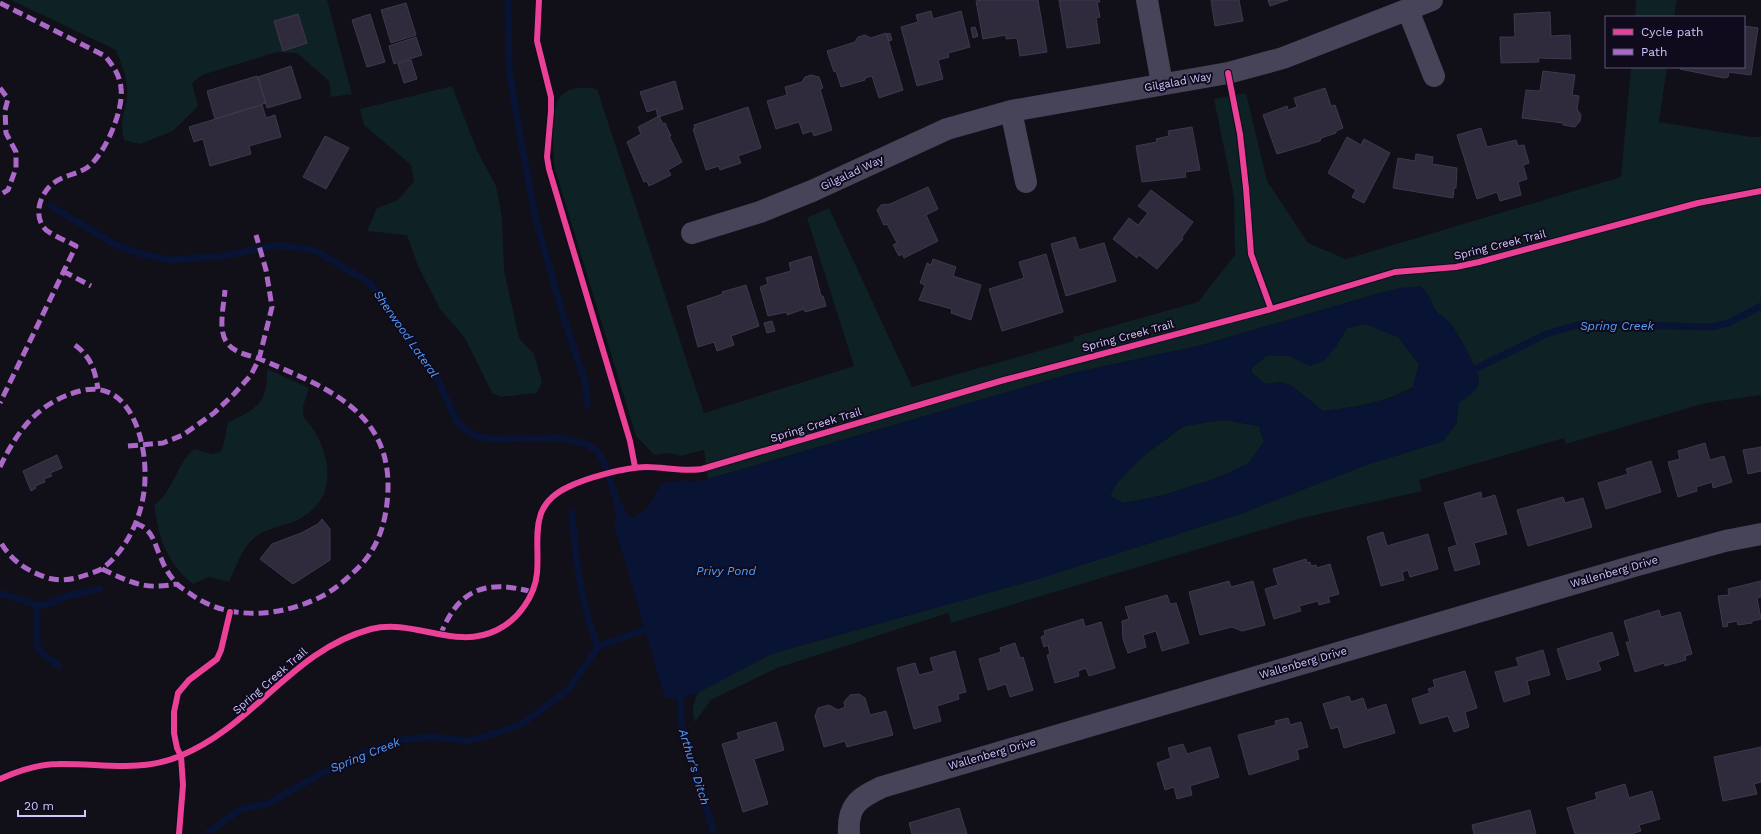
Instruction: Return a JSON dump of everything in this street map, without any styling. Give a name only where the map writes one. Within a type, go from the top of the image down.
[{"type":"street","points":[[1147,0],[1162,84]]},
{"type":"street","name":"Gilgalad Way","points":[[692,233],[760,212],[799,197],[947,129],[1011,111],[1228,73],[1283,58],[1432,0]]},
{"type":"street","points":[[1408,10],[1434,76]]},
{"type":"street","points":[[1011,111],[1026,182]]},
{"type":"street","name":"Wallenberg Drive","points":[[849,834],[848,822],[853,808],[862,796],[890,784],[1634,566],[1725,541],[1761,534]]},
{"type":"green space","points":[[11,0],[327,0],[352,94],[331,97],[329,81],[297,53],[277,52],[202,75],[192,83],[198,106],[173,131],[140,144],[124,140],[122,122],[127,96],[127,84],[116,50]]},
{"type":"green space","points":[[1636,0],[1677,0],[1674,16],[1635,16]]},
{"type":"green space","points":[[1631,68],[1667,68],[1659,122],[1752,137],[1761,137],[1761,395],[1705,403],[1566,444],[1564,438],[1419,480],[1422,491],[1302,518],[951,623],[948,613],[777,668],[711,700],[695,722],[693,707],[699,692],[771,654],[1038,579],[1243,513],[1363,466],[1443,441],[1456,424],[1459,403],[1476,388],[1479,377],[1469,354],[1453,327],[1437,312],[1427,294],[1421,287],[1380,293],[1202,345],[1073,373],[708,479],[704,450],[680,456],[671,453],[654,455],[636,436],[554,166],[554,113],[558,100],[561,95],[566,92],[581,87],[597,89],[704,413],[854,366],[807,218],[829,208],[912,387],[1074,341],[1073,337],[1198,302],[1235,255],[1234,197],[1214,99],[1246,93],[1267,181],[1308,243],[1346,259],[1621,177]]},
{"type":"green space","points":[[452,86],[477,150],[496,186],[502,217],[504,270],[519,338],[534,354],[542,382],[537,393],[501,397],[492,393],[465,338],[440,309],[418,266],[407,235],[367,231],[377,208],[398,200],[414,181],[411,165],[364,125],[360,109]]},
{"type":"green space","points":[[1366,324],[1398,337],[1419,364],[1413,387],[1391,397],[1370,404],[1323,411],[1292,386],[1282,382],[1265,384],[1252,373],[1252,368],[1266,356],[1289,356],[1310,366],[1335,348],[1347,328]]},
{"type":"green space","points":[[267,369],[309,388],[303,407],[304,418],[316,433],[324,452],[327,472],[325,491],[316,506],[303,517],[263,532],[253,539],[240,556],[229,582],[209,577],[193,584],[180,572],[166,551],[157,524],[154,505],[161,499],[171,485],[183,462],[194,449],[212,454],[220,452],[223,447],[228,422],[253,408],[263,397],[267,381]]},
{"type":"green space","points":[[1224,420],[1259,426],[1264,442],[1248,464],[1214,479],[1164,495],[1124,503],[1110,496],[1117,483],[1142,457],[1184,426]]},
{"type":"water","name":"Privy Pond","points":[[1421,286],[1437,312],[1453,327],[1469,354],[1479,377],[1476,388],[1459,403],[1456,424],[1443,441],[1363,466],[1243,513],[1038,579],[771,654],[699,692],[681,699],[665,698],[614,525],[616,516],[613,507],[623,504],[627,514],[632,517],[638,515],[646,508],[662,483],[688,480],[692,482],[708,479],[1073,373],[1202,345],[1399,288]],"holes":[[[1366,324],[1398,337],[1419,364],[1413,388],[1370,404],[1323,411],[1292,386],[1282,382],[1265,384],[1252,373],[1252,368],[1266,356],[1289,356],[1310,366],[1324,361],[1335,348],[1347,328]],[[1224,420],[1259,426],[1264,442],[1248,464],[1214,479],[1164,495],[1124,503],[1110,496],[1117,483],[1142,457],[1183,426]]]},
{"type":"building","points":[[1038,0],[1047,52],[1020,56],[1017,38],[1006,39],[1006,35],[983,39],[976,1]]},
{"type":"building","points":[[1059,0],[1099,0],[1100,2],[1097,2],[1100,17],[1096,18],[1100,43],[1067,48]]},
{"type":"building","points":[[1211,0],[1239,0],[1243,21],[1215,26]]},
{"type":"building","points":[[1268,0],[1288,0],[1270,6]]},
{"type":"building","points":[[406,3],[416,35],[391,43],[381,10]]},
{"type":"building","points":[[931,11],[933,19],[961,11],[970,47],[948,53],[949,57],[938,60],[943,79],[917,86],[901,27],[918,22],[916,15]]},
{"type":"building","points":[[1550,12],[1551,36],[1570,35],[1571,59],[1538,58],[1539,62],[1501,63],[1500,37],[1515,37],[1514,14]]},
{"type":"building","points":[[298,14],[307,43],[283,51],[274,21]]},
{"type":"building","points":[[370,14],[385,62],[367,67],[352,20]]},
{"type":"building","points":[[1745,26],[1758,28],[1751,75],[1729,72],[1728,77],[1724,78],[1680,69],[1745,68]]},
{"type":"building","points":[[975,27],[978,36],[973,38],[971,28]]},
{"type":"building","points":[[886,33],[903,90],[879,98],[872,76],[865,78],[865,80],[841,87],[827,51],[855,42],[858,37],[865,35],[871,38]]},
{"type":"building","points":[[890,33],[892,40],[889,41],[887,34]]},
{"type":"building","points":[[416,37],[422,55],[394,64],[389,46]]},
{"type":"building","points":[[411,60],[417,79],[404,83],[398,64]]},
{"type":"building","points":[[291,66],[301,98],[267,108],[258,77]]},
{"type":"building","points":[[1543,71],[1575,75],[1572,95],[1579,96],[1577,109],[1581,115],[1580,121],[1575,127],[1563,125],[1563,123],[1522,118],[1526,90],[1540,91]]},
{"type":"building","points":[[811,75],[819,77],[823,88],[820,89],[832,130],[814,136],[812,131],[803,134],[799,122],[776,129],[767,101],[787,95],[785,87],[802,82],[805,77]]},
{"type":"building","points":[[257,76],[266,103],[215,119],[207,91]]},
{"type":"building","points":[[675,81],[683,109],[658,117],[656,109],[647,112],[640,92]]},
{"type":"building","points":[[1325,88],[1331,106],[1335,105],[1343,128],[1336,131],[1336,133],[1321,138],[1320,141],[1277,154],[1263,115],[1287,106],[1288,110],[1297,107],[1294,98]]},
{"type":"building","points":[[262,105],[266,118],[275,115],[281,137],[249,146],[251,154],[210,166],[203,139],[194,142],[189,127]]},
{"type":"building","points":[[748,107],[761,148],[738,156],[741,163],[720,170],[719,166],[706,170],[693,129],[695,129],[694,125]]},
{"type":"building","points":[[659,116],[663,124],[665,123],[671,136],[669,136],[682,162],[668,170],[671,175],[649,186],[647,181],[644,182],[627,142],[641,134],[638,127]]},
{"type":"building","points":[[1192,127],[1200,170],[1185,172],[1186,177],[1142,182],[1136,146],[1157,142],[1156,139],[1169,136],[1168,131]]},
{"type":"building","points":[[1481,128],[1487,147],[1516,140],[1518,146],[1524,145],[1529,163],[1523,165],[1527,179],[1518,182],[1521,195],[1500,201],[1497,192],[1477,199],[1457,135]]},
{"type":"building","points":[[325,136],[349,148],[326,189],[303,177]]},
{"type":"building","points":[[1347,137],[1361,145],[1364,139],[1390,153],[1364,203],[1352,197],[1356,190],[1328,173]]},
{"type":"building","points":[[1416,154],[1433,157],[1432,164],[1457,168],[1456,188],[1454,188],[1453,198],[1393,188],[1398,158],[1415,161]]},
{"type":"building","points":[[928,187],[938,209],[926,215],[938,241],[904,258],[902,254],[899,256],[893,245],[897,243],[887,224],[884,225],[877,210],[881,205],[890,204]]},
{"type":"building","points":[[1151,190],[1193,222],[1182,237],[1183,239],[1157,269],[1139,255],[1137,258],[1113,239],[1129,218],[1138,225],[1148,213],[1138,206]]},
{"type":"building","points":[[1075,237],[1079,250],[1104,243],[1116,281],[1066,296],[1051,244]]},
{"type":"building","points":[[1046,254],[1063,312],[1002,331],[989,289],[1024,278],[1019,262]]},
{"type":"building","points":[[811,256],[821,296],[823,296],[826,306],[805,312],[804,309],[787,315],[787,312],[768,316],[760,287],[768,284],[766,278],[791,271],[789,263]]},
{"type":"building","points":[[933,259],[956,267],[953,276],[981,285],[971,320],[951,313],[952,309],[919,300],[925,285],[920,283],[927,263],[931,265]]},
{"type":"building","points":[[746,285],[759,326],[731,336],[734,345],[717,351],[714,342],[698,347],[687,306],[723,294],[722,292]]},
{"type":"building","points":[[772,321],[775,331],[767,333],[764,323]]},
{"type":"building","points":[[1705,443],[1710,460],[1724,456],[1732,482],[1713,488],[1712,482],[1696,487],[1697,491],[1678,497],[1668,462],[1680,459],[1678,451]]},
{"type":"building","points":[[1761,447],[1761,471],[1748,474],[1743,450]]},
{"type":"building","points":[[57,455],[62,468],[50,473],[52,476],[44,479],[45,482],[35,486],[36,488],[31,491],[23,471]]},
{"type":"building","points":[[1651,461],[1661,492],[1606,509],[1598,483],[1628,474],[1626,469]]},
{"type":"building","points":[[1481,492],[1482,499],[1495,495],[1507,534],[1474,543],[1480,564],[1455,571],[1448,548],[1457,545],[1444,503]]},
{"type":"building","points":[[1563,497],[1565,503],[1583,498],[1592,527],[1528,546],[1517,510]]},
{"type":"building","points":[[322,519],[330,529],[330,560],[293,584],[260,559],[272,544],[301,533],[318,524]]},
{"type":"building","points":[[1383,532],[1387,546],[1428,534],[1438,569],[1410,577],[1408,570],[1402,572],[1404,580],[1381,586],[1367,537]]},
{"type":"building","points":[[1306,559],[1307,563],[1310,562],[1311,566],[1316,565],[1317,568],[1330,564],[1339,594],[1328,597],[1330,602],[1319,605],[1318,601],[1299,606],[1301,611],[1274,619],[1265,589],[1278,585],[1273,569]]},
{"type":"building","points":[[1229,581],[1231,587],[1253,581],[1265,625],[1242,631],[1232,627],[1200,635],[1189,592]]},
{"type":"building","points":[[1761,581],[1761,597],[1757,598],[1761,619],[1752,621],[1752,623],[1738,625],[1737,621],[1727,623],[1728,626],[1723,627],[1718,596],[1729,595],[1728,589]]},
{"type":"building","points":[[1167,595],[1170,604],[1176,603],[1189,643],[1162,651],[1156,631],[1143,635],[1146,647],[1128,653],[1123,639],[1122,621],[1129,619],[1125,607]]},
{"type":"building","points":[[1659,610],[1661,617],[1680,612],[1692,654],[1685,656],[1686,660],[1665,666],[1664,663],[1635,672],[1626,642],[1630,642],[1624,621]]},
{"type":"building","points":[[1083,619],[1085,627],[1101,622],[1115,668],[1089,676],[1086,668],[1078,671],[1079,676],[1055,683],[1047,655],[1050,655],[1048,645],[1044,647],[1041,637],[1045,635],[1044,631]]},
{"type":"building","points":[[1612,632],[1619,655],[1598,662],[1601,670],[1567,680],[1557,649]]},
{"type":"building","points":[[1015,643],[1020,658],[1023,657],[1033,690],[1010,697],[1006,684],[988,690],[979,659],[1001,652],[1000,648]]},
{"type":"building","points":[[1543,650],[1550,675],[1527,681],[1530,694],[1504,702],[1495,672],[1519,666],[1516,658]]},
{"type":"building","points":[[955,651],[966,692],[958,694],[959,699],[937,706],[941,721],[914,729],[897,668],[915,663],[919,675],[934,671],[930,658]]},
{"type":"building","points":[[1465,671],[1477,708],[1465,712],[1469,727],[1454,732],[1448,716],[1420,724],[1412,699],[1430,693],[1428,689],[1435,687],[1433,680]]},
{"type":"building","points":[[859,694],[865,698],[870,715],[886,711],[893,735],[847,747],[845,741],[824,747],[815,716],[818,708],[829,705],[838,710],[845,707],[844,702],[850,695]]},
{"type":"building","points":[[1349,696],[1351,702],[1363,698],[1367,710],[1386,704],[1395,733],[1344,748],[1338,727],[1331,729],[1323,704]]},
{"type":"building","points":[[1288,718],[1290,725],[1301,722],[1308,747],[1297,750],[1299,759],[1249,775],[1238,735],[1276,725],[1275,721]]},
{"type":"building","points":[[776,722],[784,750],[754,759],[768,804],[743,812],[722,744],[739,739],[737,733]]},
{"type":"building","points":[[1183,744],[1187,754],[1210,747],[1219,777],[1190,786],[1192,795],[1177,799],[1174,787],[1165,790],[1157,763],[1171,758],[1168,748]]},
{"type":"building","points":[[1761,747],[1761,782],[1754,784],[1757,794],[1723,801],[1714,757]]},
{"type":"building","points":[[1625,784],[1629,798],[1652,791],[1660,819],[1639,825],[1641,831],[1631,834],[1575,834],[1567,808],[1597,799],[1595,793]]},
{"type":"building","points":[[959,808],[967,834],[912,834],[909,823]]},
{"type":"building","points":[[1530,810],[1536,834],[1474,834],[1472,825]]},
{"type":"waterway","points":[[508,0],[509,70],[535,216],[564,319],[586,385],[587,405]]},
{"type":"waterway","name":"Sherwood Lateral","points":[[51,206],[116,245],[141,254],[171,260],[223,256],[278,245],[314,250],[370,283],[384,301],[411,344],[439,382],[457,422],[463,428],[479,437],[492,439],[562,438],[586,444],[597,451],[603,460],[618,505]]},
{"type":"waterway","name":"Spring Creek","points":[[1477,368],[1546,334],[1581,324],[1712,327],[1728,323],[1761,306]]},
{"type":"waterway","points":[[572,513],[575,547],[583,598],[598,647]]},
{"type":"waterway","points":[[0,593],[37,605],[45,605],[67,596],[99,589]]},
{"type":"waterway","points":[[37,605],[37,646],[43,654],[59,666]]},
{"type":"waterway","name":"Spring Creek","points":[[206,834],[241,809],[267,804],[326,771],[369,751],[400,740],[432,737],[468,741],[506,730],[523,723],[568,690],[598,647],[645,629]]},
{"type":"waterway","name":"Arthur's Ditch","points":[[681,699],[681,722],[714,834]]},
{"type":"marked path","points":[[0,3],[105,56],[118,75],[121,88],[120,108],[112,131],[101,152],[88,167],[55,182],[45,192],[42,198],[39,218],[46,230],[76,246],[0,403]]},
{"type":"marked path","points":[[0,88],[8,99],[5,110],[6,133],[16,152],[16,168],[8,190],[0,195]]},
{"type":"marked path","points":[[128,446],[163,443],[183,435],[214,413],[251,375],[259,359],[272,307],[266,270],[256,235]]},
{"type":"marked path","points":[[63,271],[91,286]]},
{"type":"marked path","points":[[135,523],[142,526],[149,532],[155,542],[165,568],[179,586],[206,603],[221,609],[252,613],[284,610],[299,606],[326,594],[349,577],[366,559],[381,531],[386,510],[388,489],[386,462],[378,439],[365,420],[348,404],[328,391],[306,379],[260,359],[239,352],[231,347],[225,339],[222,326],[225,290]]},
{"type":"marked path","points":[[75,345],[89,359],[98,389]]},
{"type":"marked path","points":[[0,467],[22,429],[41,410],[66,396],[80,391],[97,389],[111,394],[123,403],[132,415],[138,430],[145,462],[144,490],[139,515],[121,550],[103,568],[68,580],[48,578],[33,572],[14,560],[0,541]]},
{"type":"marked path","points":[[102,569],[122,578],[147,586],[166,586],[177,584]]},
{"type":"marked path","points":[[440,636],[455,607],[475,592],[487,588],[500,587],[515,588],[532,592]]},
{"type":"cycle path","points":[[539,0],[537,41],[551,97],[547,157],[549,169],[630,441],[635,467]]},
{"type":"cycle path","points":[[1228,73],[1240,134],[1251,254],[1271,309]]},
{"type":"cycle path","name":"Spring Creek Trail","points":[[0,779],[43,765],[74,764],[135,766],[165,761],[180,756],[206,743],[230,726],[318,653],[343,639],[371,629],[403,627],[450,636],[466,637],[481,636],[505,626],[518,614],[529,599],[536,582],[538,560],[538,524],[546,504],[555,495],[568,487],[585,480],[638,467],[688,470],[702,469],[1004,380],[1271,309],[1395,272],[1456,267],[1479,262],[1698,203],[1761,191]]},
{"type":"cycle path","points":[[179,834],[183,785],[181,756],[177,748],[174,733],[174,712],[178,693],[189,680],[217,659],[221,650],[230,612]]}]
